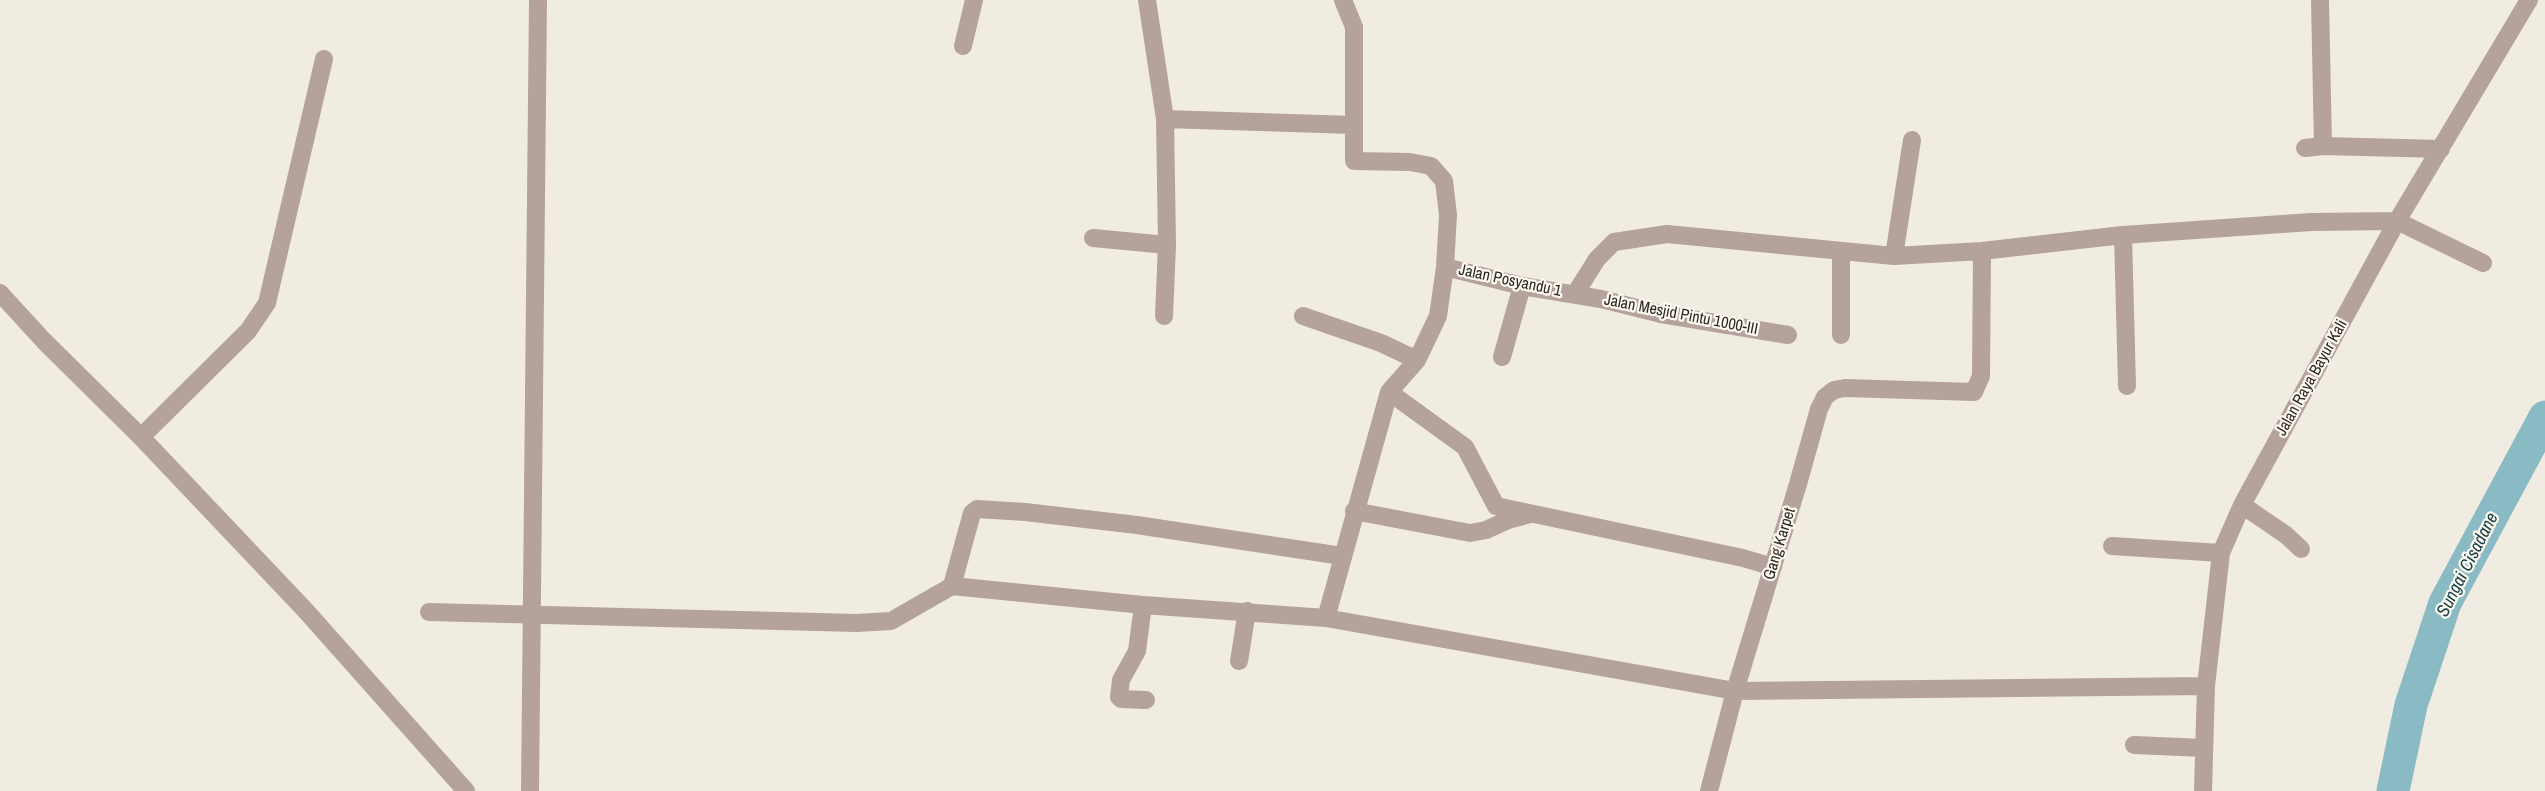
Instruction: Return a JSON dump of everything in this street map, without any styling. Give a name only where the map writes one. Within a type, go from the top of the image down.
[{"type":"street","points":[[530,791],[538,0]]},
{"type":"street","points":[[963,46],[974,0]]},
{"type":"street","points":[[1147,0],[1165,119],[1167,245],[1164,315]]},
{"type":"street","points":[[1326,618],[1389,392],[1417,360],[1438,316],[1445,267],[1448,215],[1444,181],[1431,166],[1410,162],[1354,161],[1354,27],[1343,0]]},
{"type":"street","points":[[2320,0],[2314,147],[2441,150]]},
{"type":"street","name":"Jalan Raya Bayur Kali","points":[[2203,791],[2206,686],[2221,553],[2242,505],[2397,221],[2529,0]]},
{"type":"street","points":[[141,437],[248,331],[267,303],[324,59]]},
{"type":"street","points":[[1165,119],[1353,140]]},
{"type":"street","points":[[1894,256],[1912,140]]},
{"type":"street","points":[[1575,294],[1597,259],[1614,242],[1667,234],[1841,253],[1894,256],[1982,251],[2123,235],[2311,222],[2397,221],[2483,263]]},
{"type":"street","points":[[2123,235],[2127,386]]},
{"type":"street","points":[[1093,238],[1167,245]]},
{"type":"street","name":"Gang Karpet","points":[[1709,791],[1735,691],[1819,409],[1825,397],[1834,390],[1845,388],[1974,393],[1981,376],[1982,251]]},
{"type":"street","points":[[1841,253],[1841,335]]},
{"type":"street","name":"Jalan Posyandu 1","points":[[1445,267],[1522,286],[1575,294]]},
{"type":"street","points":[[1502,357],[1522,286]]},
{"type":"street","points":[[0,293],[306,611],[466,791]]},
{"type":"street","name":"Jalan Mesjid Pintu 1000-III","points":[[1575,294],[1661,314],[1788,335]]},
{"type":"street","points":[[1303,315],[1381,343],[1417,360]]},
{"type":"street","points":[[1389,392],[1465,447],[1496,506],[1743,558],[1773,567]]},
{"type":"street","points":[[2242,505],[2286,535],[2301,549]]},
{"type":"street","points":[[952,586],[972,513],[977,509],[1137,525],[1342,556]]},
{"type":"street","points":[[1354,511],[1470,533],[1486,530],[1532,513]]},
{"type":"street","points":[[2112,546],[2221,553]]},
{"type":"street","points":[[429,612],[856,623],[891,621],[952,586],[1143,605],[1326,618],[1735,691],[2206,686]]},
{"type":"street","points":[[1143,605],[1137,651],[1121,680],[1119,697],[1146,700]]},
{"type":"street","points":[[1239,661],[1247,611]]},
{"type":"street","points":[[2134,745],[2204,748]]},
{"type":"waterway","name":"Sungai Cisadane","points":[[2393,791],[2411,705],[2445,603],[2545,417]]}]
